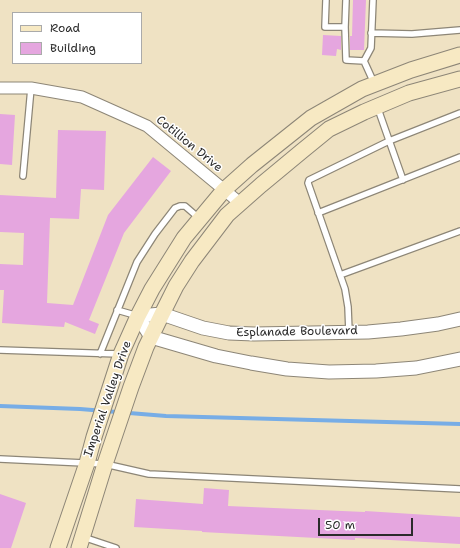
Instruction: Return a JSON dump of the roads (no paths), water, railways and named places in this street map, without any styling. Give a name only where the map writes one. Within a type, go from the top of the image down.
[{"type":"main road","name":"Imperial Valley Drive","points":[[58,548],[87,463],[121,354],[152,289],[184,238],[224,190],[252,165],[311,118],[362,89],[411,70],[460,55]]},
{"type":"main road","name":"Imperial Valley Drive","points":[[81,543],[105,464],[146,347],[176,286],[192,261],[227,215],[296,155],[329,130],[377,106],[409,93],[460,79]]},
{"type":"main road","points":[[311,118],[323,134]]},
{"type":"street","name":"Cotillion Drive","points":[[0,88],[31,88],[82,97],[147,126],[240,203]]},
{"type":"street","name":"Esplanade Boulevard","points":[[138,316],[162,314],[203,328],[229,333],[254,334],[350,332],[401,329],[438,324],[460,318]]},
{"type":"street","points":[[138,316],[151,338],[216,356],[287,369],[329,372],[376,371],[416,368],[460,359]]},
{"type":"lane","points":[[326,0],[325,27],[345,27]]},
{"type":"lane","points":[[346,0],[346,60],[364,61]]},
{"type":"lane","points":[[364,61],[371,48],[373,0]]},
{"type":"lane","points":[[371,33],[412,34],[460,30]]},
{"type":"lane","points":[[364,61],[375,84]]},
{"type":"lane","points":[[23,176],[31,88]]},
{"type":"lane","points":[[377,106],[403,180]]},
{"type":"lane","points":[[350,332],[345,289],[308,183],[309,180],[389,141],[460,113]]},
{"type":"lane","points":[[318,213],[460,157]]},
{"type":"lane","points":[[100,354],[137,262],[155,234],[175,208],[180,206],[185,206],[200,219]]},
{"type":"lane","points":[[340,275],[460,231]]},
{"type":"lane","points":[[117,310],[138,316]]},
{"type":"lane","points":[[0,350],[121,354]]},
{"type":"lane","points":[[0,459],[105,464],[149,474],[460,489]]},
{"type":"lane","points":[[81,543],[116,548]]},
{"type":"waterway","points":[[0,406],[80,409],[166,416],[460,424]]}]
